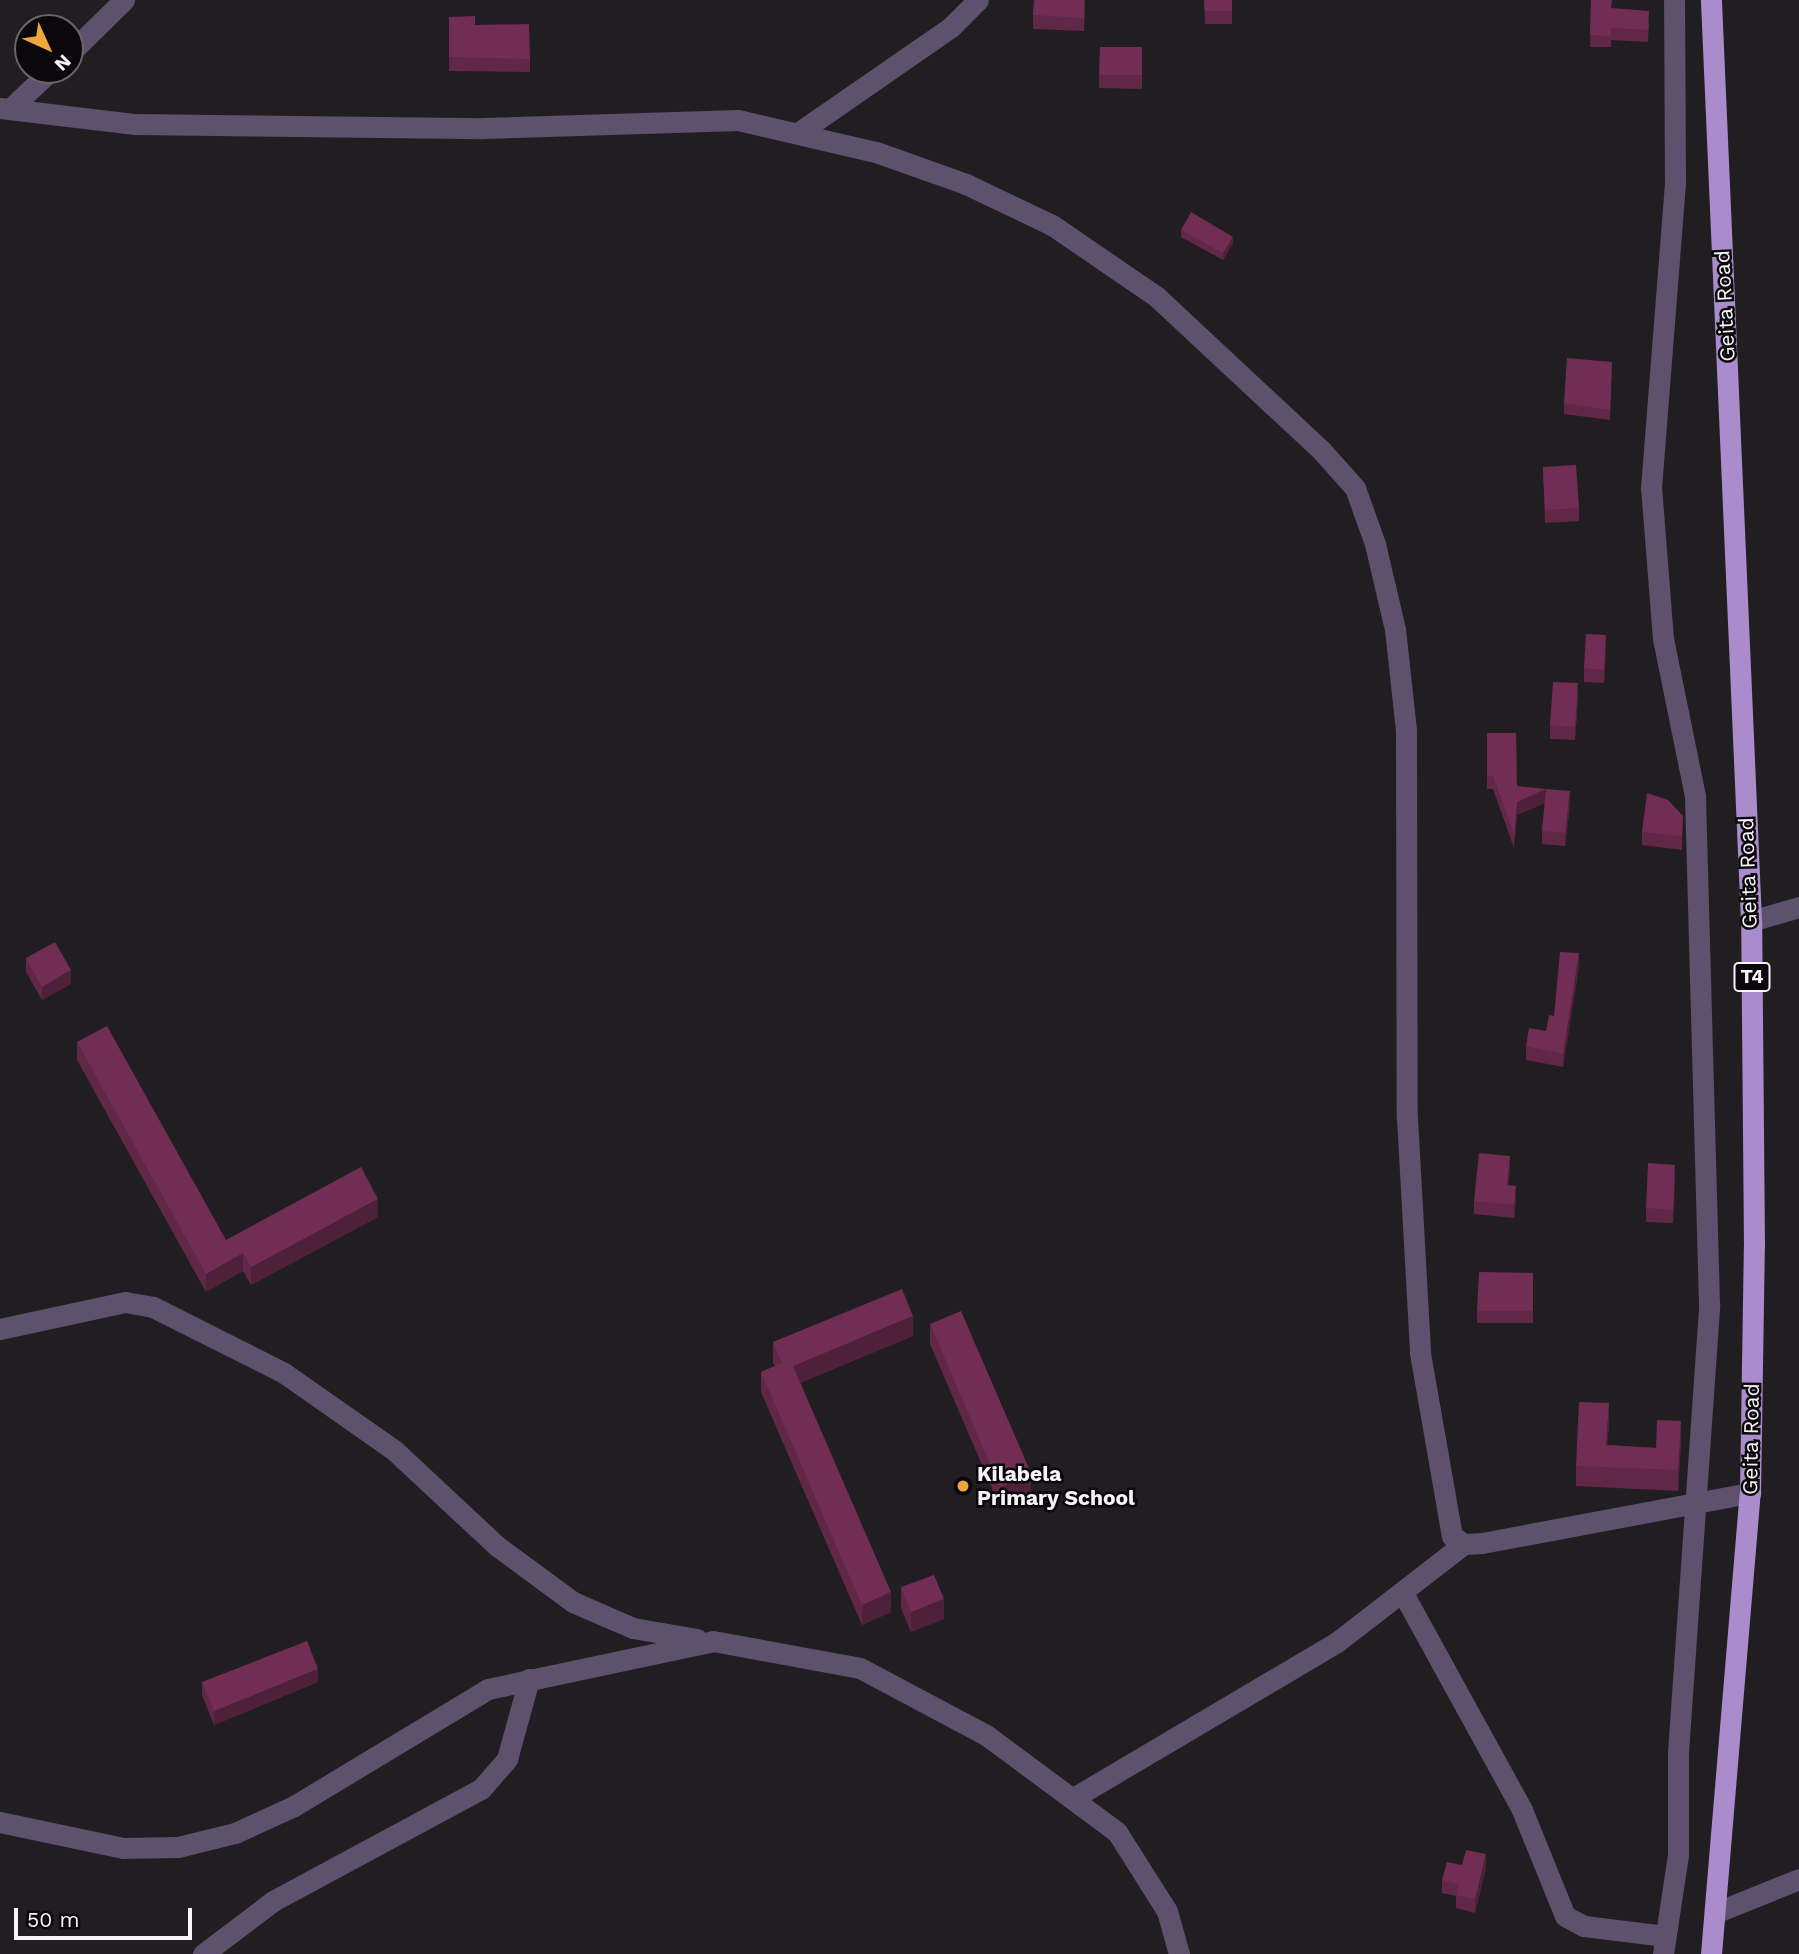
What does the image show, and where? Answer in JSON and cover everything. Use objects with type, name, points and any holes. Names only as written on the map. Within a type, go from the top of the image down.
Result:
[{"type":"highway","name":"Geita Road","points":[[1711,0],[1751,921],[1750,1493],[1717,1912],[1711,1954]]},
{"type":"street","points":[[84,39],[124,0]]},
{"type":"street","points":[[799,134],[951,27],[978,0]]},
{"type":"street","points":[[1404,1595],[1522,1810],[1565,1916],[1584,1926],[1664,1945],[1678,1855],[1686,1622],[1699,1499],[1709,1253],[1700,887],[1695,796],[1662,639],[1651,488],[1675,181],[1674,0]]},
{"type":"street","points":[[6,107],[34,84]]},
{"type":"street","points":[[6,107],[100,123],[484,128],[688,117],[799,134],[876,152],[966,184],[1100,254],[1277,403],[1354,488],[1395,629],[1405,717],[1413,1259],[1445,1518],[1464,1544]]},
{"type":"street","points":[[1751,921],[1799,907]]},
{"type":"street","points":[[0,1329],[125,1302],[153,1307],[284,1373],[394,1450],[497,1546],[573,1602],[633,1628],[860,1668],[986,1735],[1075,1797],[1118,1832],[1167,1911],[1179,1954]]},
{"type":"street","points":[[1075,1797],[1337,1642],[1404,1595],[1464,1544],[1699,1499],[1750,1493]]},
{"type":"street","points":[[0,1822],[122,1848],[178,1847],[235,1833],[293,1806],[488,1689],[713,1641]]},
{"type":"street","points":[[203,1954],[273,1900],[481,1789],[507,1759],[530,1679]]},
{"type":"street","points":[[1717,1912],[1799,1879]]},
{"type":"building","points":[[1034,0],[1084,0],[1084,18],[1033,15]]},
{"type":"building","points":[[1204,0],[1232,0],[1232,11],[1205,11]]},
{"type":"building","points":[[1591,0],[1612,0],[1611,8],[1649,11],[1648,30],[1611,28],[1611,36],[1590,35]]},
{"type":"building","points":[[475,16],[475,25],[529,24],[530,59],[449,57],[449,17]]},
{"type":"building","points":[[1100,47],[1142,47],[1142,75],[1099,75]]},
{"type":"building","points":[[1191,212],[1233,237],[1223,253],[1181,230]]},
{"type":"building","points":[[1567,358],[1612,362],[1610,410],[1564,403]]},
{"type":"building","points":[[1576,465],[1579,508],[1545,510],[1543,467]]},
{"type":"building","points":[[1586,634],[1606,635],[1604,670],[1584,668]]},
{"type":"building","points":[[1553,682],[1578,683],[1575,727],[1550,725]]},
{"type":"building","points":[[1487,733],[1516,733],[1517,786],[1546,789],[1517,802],[1514,835],[1493,776],[1487,776]]},
{"type":"building","points":[[1546,789],[1570,791],[1565,833],[1542,831]]},
{"type":"building","points":[[1647,793],[1668,800],[1683,816],[1682,836],[1642,832]]},
{"type":"building","points":[[55,942],[71,970],[42,987],[26,958]]},
{"type":"building","points":[[1560,952],[1579,953],[1563,1054],[1526,1046],[1529,1028],[1546,1031],[1549,1015],[1554,1016]]},
{"type":"building","points":[[107,1026],[226,1240],[361,1167],[378,1199],[251,1267],[243,1253],[206,1274],[77,1042]]},
{"type":"building","points":[[1479,1153],[1510,1156],[1507,1185],[1516,1186],[1514,1205],[1474,1201]]},
{"type":"building","points":[[1648,1163],[1675,1165],[1673,1210],[1646,1208]]},
{"type":"building","points":[[1479,1272],[1533,1273],[1533,1311],[1477,1311]]},
{"type":"building","points":[[902,1289],[913,1316],[793,1366],[891,1592],[862,1605],[761,1372],[782,1363],[773,1342]]},
{"type":"building","points":[[961,1311],[1031,1473],[1000,1487],[930,1324]]},
{"type":"building","points":[[1579,1402],[1609,1403],[1606,1445],[1656,1448],[1657,1420],[1681,1421],[1678,1470],[1576,1466]]},
{"type":"building","points":[[934,1575],[944,1599],[911,1612],[901,1587]]},
{"type":"building","points":[[307,1641],[318,1669],[214,1711],[202,1682]]},
{"type":"building","points":[[1466,1850],[1486,1854],[1475,1899],[1456,1895],[1459,1884],[1442,1880],[1447,1862],[1462,1865]]},
{"type":"place","name":"Kilabela Primary School","points":[[963,1486]]}]
